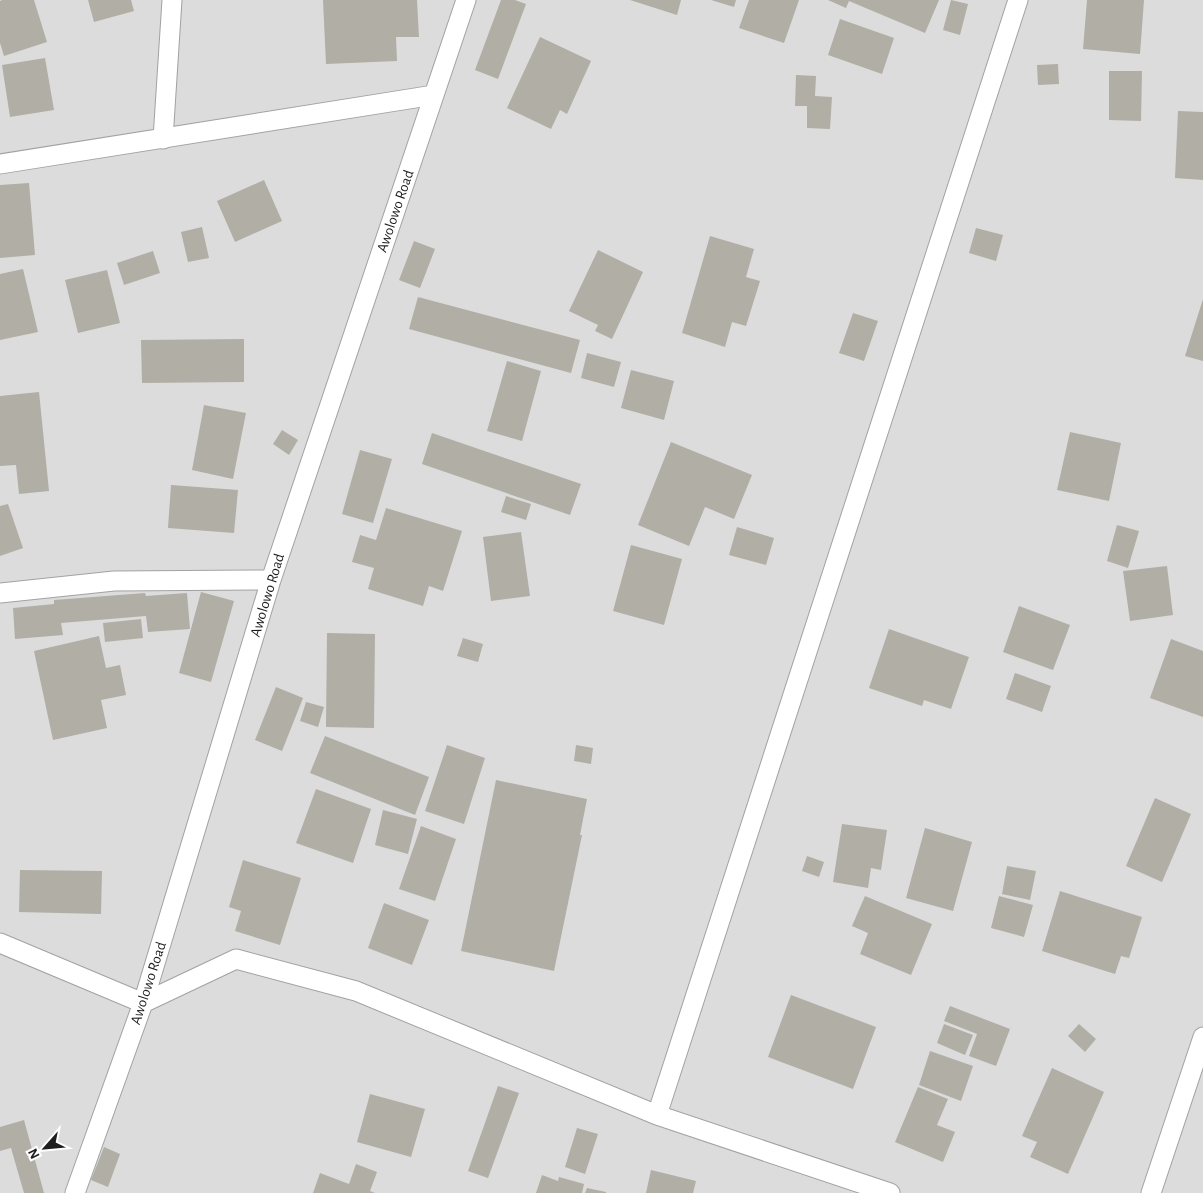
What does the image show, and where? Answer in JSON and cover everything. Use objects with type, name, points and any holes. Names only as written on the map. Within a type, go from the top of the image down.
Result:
[{"type":"street","points":[[163,139],[172,0]]},
{"type":"street","name":"Awolowo Road","points":[[75,1193],[143,1003],[271,580],[466,0]]},
{"type":"street","points":[[657,1115],[1018,0]]},
{"type":"street","points":[[0,164],[434,95]]},
{"type":"street","points":[[0,594],[114,581],[271,580]]},
{"type":"street","points":[[0,944],[143,1003],[236,959],[356,991],[657,1115],[890,1193]]},
{"type":"street","points":[[1151,1193],[1203,1036]]},
{"type":"shaded area","points":[[0,0],[1203,0],[1203,1193],[0,1193]]},
{"type":"building","points":[[34,0],[47,42],[4,56],[0,43],[0,1]]},
{"type":"building","points":[[88,0],[131,0],[134,11],[94,22]]},
{"type":"building","points":[[323,0],[417,0],[419,37],[396,37],[397,61],[326,64]]},
{"type":"building","points":[[501,0],[515,0],[526,4],[498,79],[475,70]]},
{"type":"building","points":[[630,0],[681,0],[677,15]]},
{"type":"building","points":[[711,0],[736,0],[734,7]]},
{"type":"building","points":[[749,0],[799,0],[784,43],[739,28]]},
{"type":"building","points":[[828,0],[939,0],[925,33],[849,1],[846,8]]},
{"type":"building","points":[[951,0],[968,4],[960,35],[943,30]]},
{"type":"building","points":[[1087,0],[1144,0],[1140,54],[1083,49]]},
{"type":"building","points":[[840,19],[894,38],[882,74],[828,55]]},
{"type":"building","points":[[540,37],[591,61],[567,114],[560,110],[551,129],[507,108]]},
{"type":"building","points":[[45,58],[54,110],[10,117],[2,65]]},
{"type":"building","points":[[1058,64],[1059,84],[1038,85],[1037,65]]},
{"type":"building","points":[[1109,71],[1142,71],[1141,121],[1109,120]]},
{"type":"building","points":[[796,75],[816,76],[815,96],[832,97],[830,129],[807,128],[807,106],[795,106]]},
{"type":"building","points":[[1178,111],[1203,112],[1203,180],[1175,178]]},
{"type":"building","points":[[264,180],[282,221],[235,242],[217,201]]},
{"type":"building","points":[[29,183],[35,255],[0,258],[0,185]]},
{"type":"building","points":[[202,227],[209,258],[188,262],[181,232]]},
{"type":"building","points":[[976,228],[1003,235],[996,261],[969,253]]},
{"type":"building","points":[[710,236],[754,249],[746,277],[760,281],[746,326],[732,322],[725,347],[682,333]]},
{"type":"building","points":[[414,241],[435,249],[420,288],[399,280]]},
{"type":"building","points":[[598,250],[643,272],[612,339],[595,331],[598,325],[569,311]]},
{"type":"building","points":[[153,251],[160,273],[124,285],[117,263]]},
{"type":"building","points":[[23,269],[38,332],[0,340],[0,274]]},
{"type":"building","points":[[107,270],[120,323],[78,333],[65,280]]},
{"type":"building","points":[[418,297],[580,340],[571,373],[409,329]]},
{"type":"building","points":[[1203,299],[1203,361],[1185,356]]},
{"type":"building","points":[[853,313],[878,321],[864,361],[839,353]]},
{"type":"building","points":[[244,339],[244,382],[142,383],[141,340]]},
{"type":"building","points":[[587,353],[621,362],[614,387],[581,378]]},
{"type":"building","points":[[507,361],[541,371],[522,441],[487,431]]},
{"type":"building","points":[[631,370],[674,381],[664,420],[621,408]]},
{"type":"building","points":[[39,392],[49,491],[19,494],[16,465],[0,466],[0,396]]},
{"type":"building","points":[[204,405],[246,413],[233,479],[192,470]]},
{"type":"building","points":[[282,430],[298,440],[289,455],[273,444]]},
{"type":"building","points":[[1070,432],[1121,443],[1109,501],[1057,490]]},
{"type":"building","points":[[432,433],[581,484],[570,515],[422,464]]},
{"type":"building","points":[[671,442],[752,475],[734,519],[705,507],[689,546],[638,525]]},
{"type":"building","points":[[360,450],[392,459],[373,523],[342,514]]},
{"type":"building","points":[[171,485],[238,490],[234,533],[168,528]]},
{"type":"building","points":[[506,496],[531,504],[526,520],[501,512]]},
{"type":"building","points":[[8,504],[23,548],[0,556],[0,506]]},
{"type":"building","points":[[386,508],[462,531],[443,591],[429,586],[423,606],[368,589],[374,568],[352,562],[360,535],[376,540]]},
{"type":"building","points":[[1117,525],[1139,531],[1128,568],[1107,561]]},
{"type":"building","points":[[737,527],[774,538],[766,565],[729,555]]},
{"type":"building","points":[[521,532],[530,596],[491,601],[483,537]]},
{"type":"building","points":[[631,545],[682,559],[664,625],[613,611]]},
{"type":"building","points":[[1167,566],[1173,615],[1130,621],[1123,571]]},
{"type":"building","points":[[201,592],[234,601],[211,682],[179,673]]},
{"type":"building","points":[[145,593],[146,596],[187,593],[190,629],[148,632],[146,616],[61,623],[63,635],[15,639],[13,608],[54,604],[54,600]]},
{"type":"building","points":[[1019,606],[1070,625],[1053,670],[1003,652]]},
{"type":"building","points":[[141,619],[143,638],[105,642],[103,623]]},
{"type":"building","points":[[889,629],[969,657],[951,709],[924,700],[922,706],[869,688]]},
{"type":"building","points":[[327,633],[375,634],[374,728],[326,727]]},
{"type":"building","points":[[99,636],[106,668],[120,665],[126,695],[101,700],[107,728],[53,740],[34,651]]},
{"type":"building","points":[[463,638],[483,644],[478,662],[457,656]]},
{"type":"building","points":[[1171,639],[1203,651],[1203,717],[1150,698]]},
{"type":"building","points":[[1015,673],[1051,686],[1042,712],[1006,699]]},
{"type":"building","points":[[276,687],[303,698],[282,751],[255,740]]},
{"type":"building","points":[[306,702],[324,707],[318,727],[300,721]]},
{"type":"building","points":[[325,736],[429,777],[415,815],[310,773]]},
{"type":"building","points":[[447,745],[485,758],[464,824],[425,811]]},
{"type":"building","points":[[576,745],[593,748],[591,764],[574,761]]},
{"type":"building","points":[[496,780],[587,799],[580,835],[582,835],[554,971],[461,951]]},
{"type":"building","points":[[316,789],[371,809],[353,863],[296,843]]},
{"type":"building","points":[[1155,798],[1191,814],[1162,882],[1126,866]]},
{"type":"building","points":[[383,810],[417,819],[408,854],[375,845]]},
{"type":"building","points":[[842,824],[887,830],[881,870],[871,868],[868,888],[833,882]]},
{"type":"building","points":[[421,826],[456,839],[435,901],[399,889]]},
{"type":"building","points":[[925,828],[972,842],[953,911],[906,898]]},
{"type":"building","points":[[807,856],[824,862],[819,877],[802,871]]},
{"type":"building","points":[[243,860],[301,878],[280,945],[235,931],[241,911],[229,907]]},
{"type":"building","points":[[1007,866],[1036,871],[1030,900],[1002,894]]},
{"type":"building","points":[[20,870],[102,871],[101,914],[19,912]]},
{"type":"building","points":[[1060,891],[1142,917],[1129,958],[1121,956],[1115,974],[1042,951]]},
{"type":"building","points":[[865,896],[932,924],[911,975],[860,954],[868,933],[852,926]]},
{"type":"building","points":[[999,896],[1033,905],[1024,937],[991,928]]},
{"type":"building","points":[[384,903],[429,920],[412,965],[368,948]]},
{"type":"building","points":[[791,995],[876,1027],[853,1089],[768,1057]]},
{"type":"building","points":[[950,1006],[1010,1029],[996,1066],[969,1056],[977,1034],[944,1021]]},
{"type":"building","points":[[944,1024],[973,1035],[965,1055],[937,1043]]},
{"type":"building","points":[[1079,1024],[1096,1039],[1085,1052],[1068,1036]]},
{"type":"building","points":[[930,1051],[973,1066],[961,1101],[919,1085]]},
{"type":"building","points":[[1052,1068],[1104,1092],[1068,1174],[1030,1157],[1037,1142],[1022,1136]]},
{"type":"building","points":[[498,1086],[519,1093],[488,1178],[468,1171]]},
{"type":"building","points":[[918,1087],[948,1099],[937,1125],[955,1132],[943,1162],[895,1142]]},
{"type":"building","points":[[370,1094],[425,1109],[411,1157],[357,1142]]},
{"type":"building","points":[[24,1120],[44,1193],[24,1193],[11,1148],[0,1151],[0,1127]]},
{"type":"building","points":[[577,1128],[598,1134],[585,1174],[565,1167]]},
{"type":"building","points":[[104,1147],[120,1154],[108,1187],[91,1180]]},
{"type":"building","points":[[356,1164],[377,1172],[370,1191],[375,1193],[313,1193],[320,1173],[349,1184]]},
{"type":"building","points":[[651,1170],[696,1181],[693,1193],[646,1193]]},
{"type":"building","points":[[542,1175],[558,1181],[559,1177],[584,1184],[582,1193],[536,1193]]},
{"type":"building","points":[[587,1188],[606,1192],[606,1193],[585,1193]]}]
